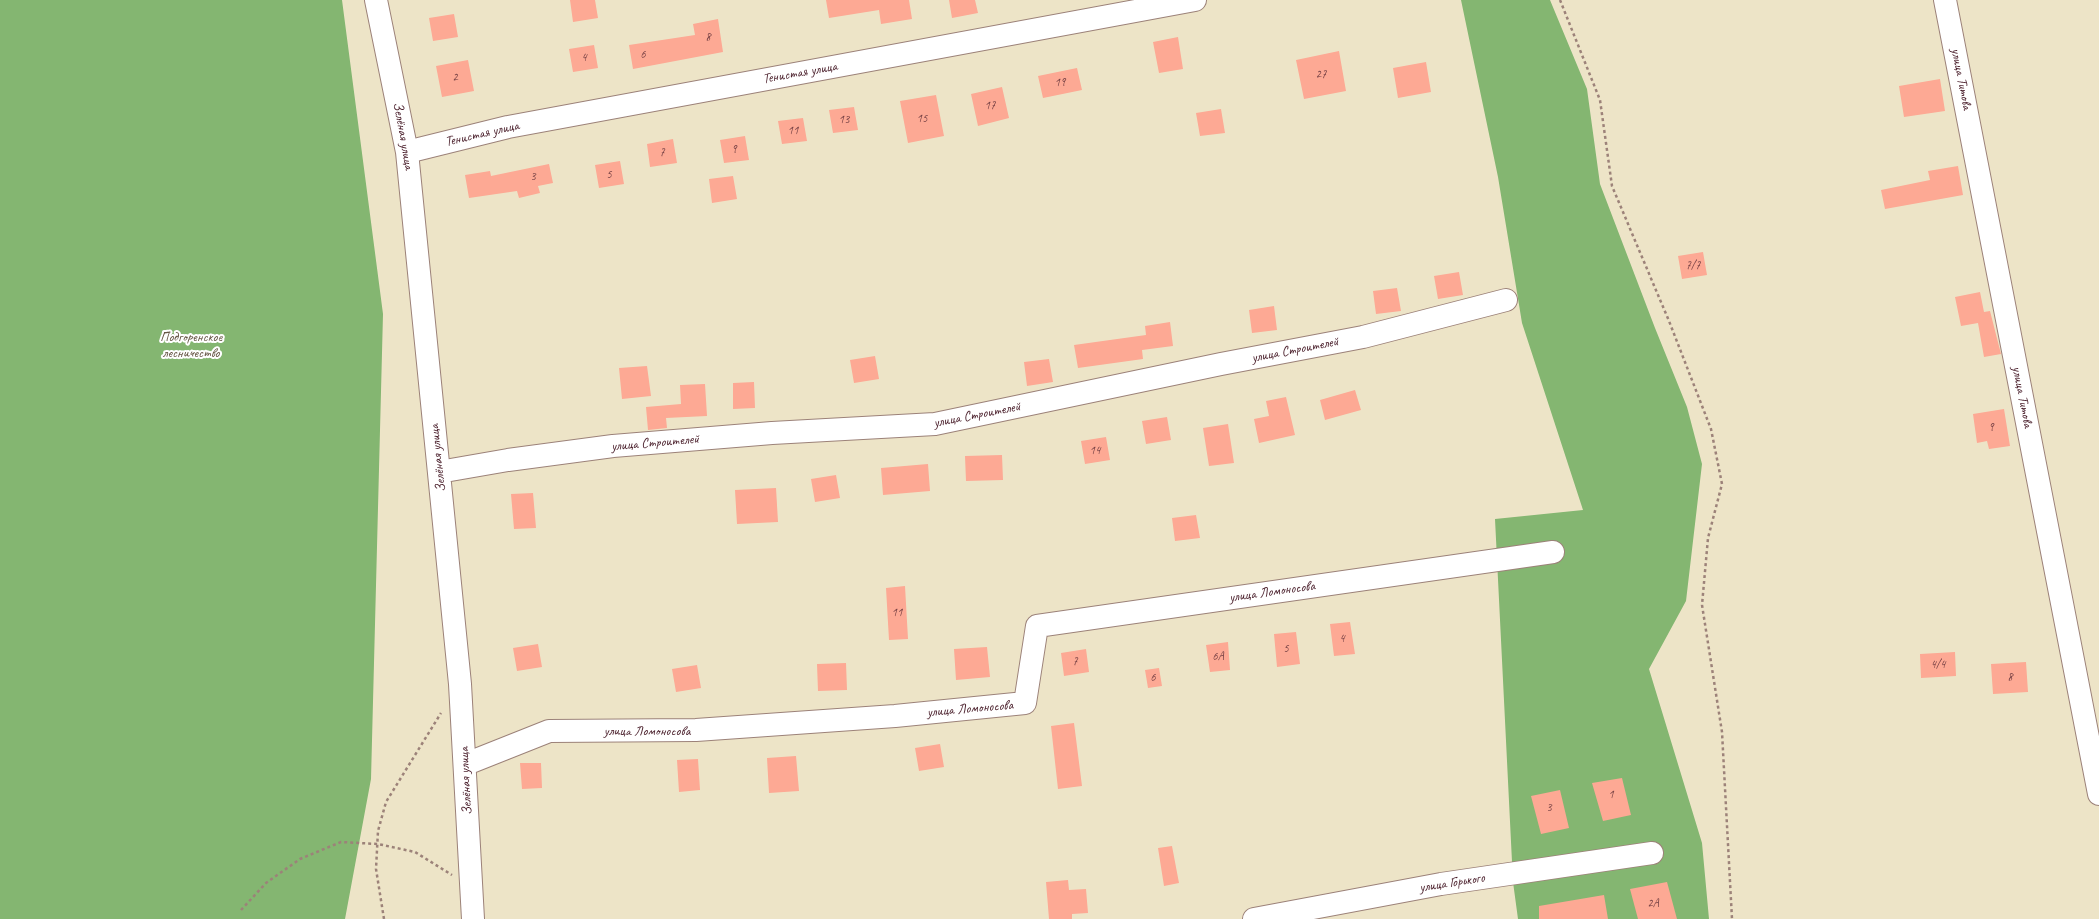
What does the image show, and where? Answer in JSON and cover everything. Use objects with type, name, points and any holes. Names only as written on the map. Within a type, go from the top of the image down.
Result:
[{"type":"street","name":"Зелёная улица","points":[[376,0],[407,152],[440,472],[466,764],[473,919]]},
{"type":"street","name":"Тенистая улица","points":[[407,152],[508,127],[1195,0]]},
{"type":"street","name":"улица Титова","points":[[1945,0],[2099,794]]},
{"type":"street","name":"улица Строителей","points":[[440,472],[508,460],[613,446],[935,424],[1221,364],[1363,337],[1506,300]]},
{"type":"street","name":"улица Ломоносова","points":[[466,764],[549,731],[696,730],[895,716],[1025,703],[1037,626],[1553,552]]},
{"type":"street","name":"улица Горького","points":[[1254,919],[1441,884],[1652,853]]},
{"type":"path","points":[[1560,0],[1600,100],[1612,186],[1670,321],[1711,428],[1722,484],[1708,538],[1702,605],[1722,732],[1732,919]]},
{"type":"path","points":[[384,919],[376,869],[378,831],[386,802],[443,710]]},
{"type":"path","points":[[241,910],[266,884],[300,859],[341,842],[378,844],[416,852],[472,887]]},
{"type":"green space","name":"Подгоренское лесничество","points":[[0,0],[342,0],[383,314],[371,779],[345,919],[0,919]]},
{"type":"green space","points":[[1461,0],[1550,0],[1587,89],[1600,184],[1687,407],[1702,464],[1686,601],[1649,669],[1702,843],[1709,919],[1518,919],[1513,882],[1495,519],[1583,510],[1522,323],[1498,177]]},
{"type":"building","points":[[570,0],[595,0],[598,18],[573,22]]},
{"type":"building","points":[[826,0],[909,0],[912,19],[881,24],[879,10],[829,18]]},
{"type":"building","points":[[949,0],[975,0],[978,13],[952,18]]},
{"type":"building","points":[[454,14],[458,37],[433,41],[429,18]]},
{"type":"building","points":[[718,19],[723,52],[633,69],[629,45],[695,35],[693,24]]},
{"type":"building","points":[[1178,37],[1183,69],[1159,73],[1153,42]]},
{"type":"building","points":[[594,45],[598,68],[573,72],[569,49]]},
{"type":"building","points":[[1339,51],[1346,91],[1304,99],[1296,60]]},
{"type":"building","points":[[468,60],[474,91],[442,97],[436,66]]},
{"type":"building","points":[[1426,62],[1431,92],[1398,98],[1393,68]]},
{"type":"building","points":[[1077,68],[1082,90],[1043,98],[1038,76]]},
{"type":"building","points":[[1940,79],[1945,111],[1904,117],[1899,86]]},
{"type":"building","points":[[1002,87],[1009,118],[978,126],[971,94]]},
{"type":"building","points":[[936,95],[944,136],[908,143],[900,101]]},
{"type":"building","points":[[854,107],[858,130],[833,133],[829,110]]},
{"type":"building","points":[[1221,109],[1225,133],[1200,136],[1196,113]]},
{"type":"building","points":[[803,118],[807,141],[782,144],[778,121]]},
{"type":"building","points":[[745,136],[749,160],[724,163],[720,140]]},
{"type":"building","points":[[673,139],[677,163],[650,167],[647,144]]},
{"type":"building","points":[[620,161],[624,184],[599,188],[595,165]]},
{"type":"building","points":[[549,164],[553,183],[538,186],[540,193],[519,198],[517,191],[469,198],[465,175],[490,171],[491,176]]},
{"type":"building","points":[[1958,166],[1963,195],[1885,209],[1881,190],[1930,180],[1928,171]]},
{"type":"building","points":[[733,176],[737,199],[712,203],[709,179]]},
{"type":"building","points":[[1703,252],[1707,275],[1682,279],[1678,256]]},
{"type":"building","points":[[1459,272],[1463,295],[1438,299],[1434,276]]},
{"type":"building","points":[[1397,288],[1401,311],[1376,314],[1373,291]]},
{"type":"building","points":[[1980,292],[1984,312],[1990,311],[2001,354],[1984,357],[1978,323],[1961,326],[1955,297]]},
{"type":"building","points":[[1274,306],[1277,330],[1252,333],[1249,310]]},
{"type":"building","points":[[1170,322],[1173,346],[1142,350],[1143,359],[1078,368],[1074,345],[1146,335],[1145,326]]},
{"type":"building","points":[[875,356],[879,379],[854,383],[850,360]]},
{"type":"building","points":[[1049,359],[1053,382],[1027,386],[1024,362]]},
{"type":"building","points":[[647,366],[651,396],[622,399],[619,368]]},
{"type":"building","points":[[754,382],[755,408],[733,409],[733,383]]},
{"type":"building","points":[[705,384],[707,416],[666,418],[667,428],[648,430],[646,407],[681,404],[680,385]]},
{"type":"building","points":[[1355,390],[1361,410],[1325,420],[1320,400]]},
{"type":"building","points":[[1286,397],[1295,435],[1259,443],[1254,419],[1269,416],[1266,401]]},
{"type":"building","points":[[2004,409],[2010,446],[1989,449],[1987,441],[1977,443],[1973,414]]},
{"type":"building","points":[[1167,417],[1171,440],[1146,444],[1142,421]]},
{"type":"building","points":[[1228,424],[1234,463],[1209,466],[1203,428]]},
{"type":"building","points":[[1106,437],[1110,460],[1085,464],[1081,441]]},
{"type":"building","points":[[1002,455],[1003,480],[966,481],[965,456]]},
{"type":"building","points":[[928,464],[930,491],[883,495],[881,468]]},
{"type":"building","points":[[836,475],[840,498],[815,502],[811,479]]},
{"type":"building","points":[[776,488],[778,522],[737,524],[735,490]]},
{"type":"building","points":[[533,493],[536,528],[514,529],[511,494]]},
{"type":"building","points":[[1196,515],[1200,538],[1175,541],[1172,518]]},
{"type":"building","points":[[905,586],[908,639],[889,640],[886,588]]},
{"type":"building","points":[[1350,622],[1355,654],[1334,656],[1330,624]]},
{"type":"building","points":[[1296,632],[1300,664],[1277,667],[1274,634]]},
{"type":"building","points":[[1228,642],[1230,670],[1210,672],[1206,645]]},
{"type":"building","points":[[538,644],[542,667],[517,671],[513,648]]},
{"type":"building","points":[[987,647],[990,677],[956,680],[954,649]]},
{"type":"building","points":[[1086,649],[1089,672],[1064,676],[1061,653]]},
{"type":"building","points":[[1955,652],[1956,676],[1921,678],[1920,654]]},
{"type":"building","points":[[2026,662],[2028,692],[1993,694],[1991,664]]},
{"type":"building","points":[[846,663],[847,690],[818,691],[817,664]]},
{"type":"building","points":[[697,665],[701,688],[676,692],[672,669]]},
{"type":"building","points":[[1159,668],[1162,686],[1148,688],[1145,670]]},
{"type":"building","points":[[1074,723],[1082,786],[1058,789],[1051,726]]},
{"type":"building","points":[[940,744],[944,767],[919,771],[915,748]]},
{"type":"building","points":[[796,756],[799,791],[769,793],[767,758]]},
{"type":"building","points":[[698,759],[700,790],[679,792],[677,760]]},
{"type":"building","points":[[520,763],[541,763],[542,788],[522,789]]},
{"type":"building","points":[[1622,778],[1631,815],[1603,821],[1592,783]]},
{"type":"building","points":[[1560,790],[1569,828],[1541,834],[1531,796]]},
{"type":"building","points":[[1172,846],[1179,883],[1164,886],[1158,848]]},
{"type":"building","points":[[1068,880],[1069,890],[1086,889],[1088,913],[1072,914],[1072,919],[1049,919],[1046,882]]},
{"type":"building","points":[[1667,882],[1677,919],[1638,919],[1630,889]]},
{"type":"building","points":[[1604,895],[1608,919],[1539,919],[1539,906]]}]
